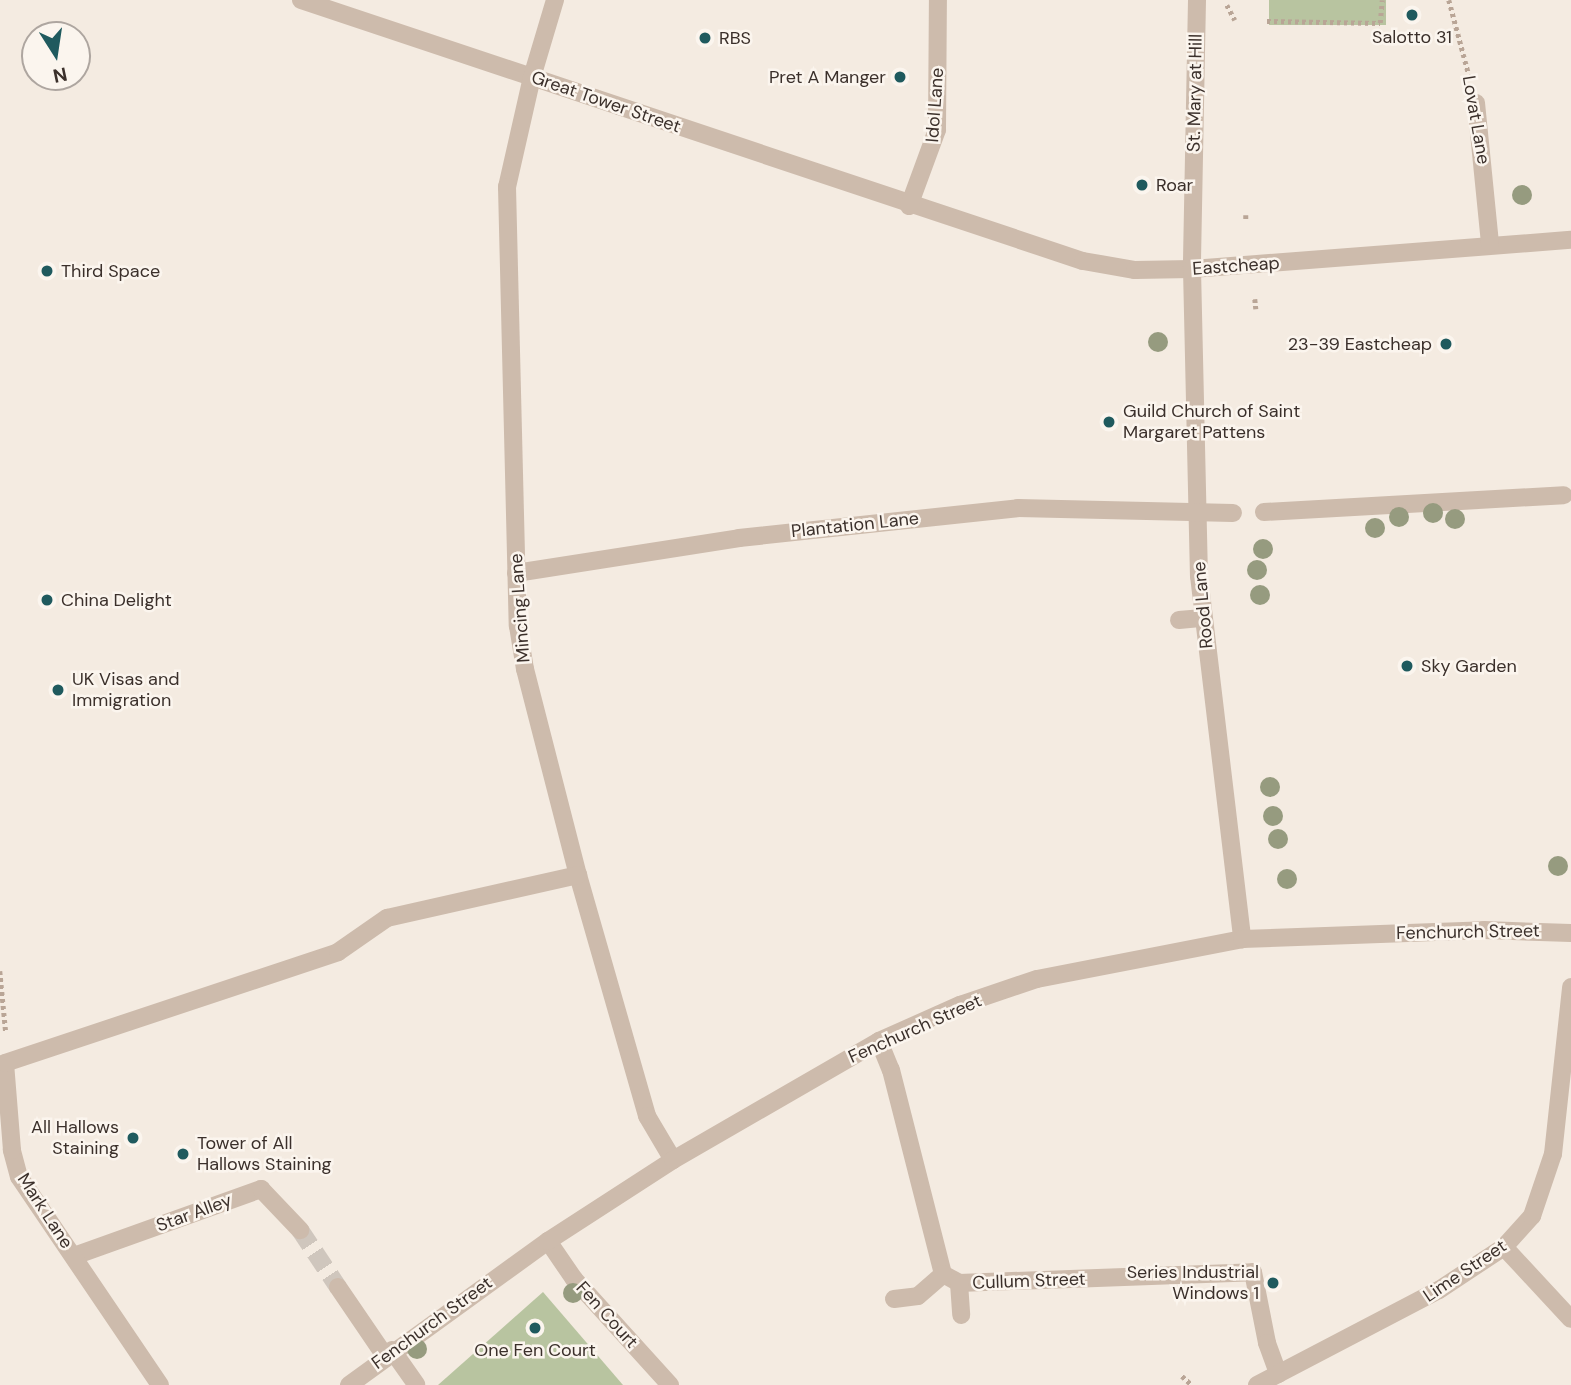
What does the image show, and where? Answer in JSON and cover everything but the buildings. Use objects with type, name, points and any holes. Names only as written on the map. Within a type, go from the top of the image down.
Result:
[{"type":"street","name":"Great Tower Street","points":[[301,0],[909,206]]},
{"type":"street","name":"Mincing Lane","points":[[555,0],[532,77],[508,187],[516,573],[525,668],[578,875],[647,1116],[673,1160]]},
{"type":"street","name":"Idol Lane","points":[[909,206],[937,130],[938,0]]},
{"type":"street","name":"St. Mary at Hill","points":[[1192,269],[1197,0]]},
{"type":"street","name":"Lovat Lane","points":[[1476,103],[1490,243]]},
{"type":"street","name":"Eastcheap","points":[[909,206],[1083,261],[1135,270],[1192,269],[1490,243],[1571,240]]},
{"type":"street","name":"Rood Lane","points":[[1192,269],[1197,511],[1203,618],[1242,939]]},
{"type":"street","points":[[1264,512],[1564,495]]},
{"type":"street","name":"Plantation Lane","points":[[516,573],[739,538],[1018,508],[1233,513]]},
{"type":"street","points":[[1179,620],[1203,618]]},
{"type":"street","points":[[5,1063],[338,952],[387,918],[578,875]]},
{"type":"street","name":"Fenchurch Street","points":[[349,1385],[388,1353],[548,1241],[673,1160],[879,1041],[960,1005],[1037,979],[1242,939],[1484,930],[1571,933]]},
{"type":"street","name":"Lime Street","points":[[1257,1385],[1374,1327],[1504,1247],[1532,1216],[1550,1171],[1566,1097],[1571,987]]},
{"type":"street","points":[[879,1041],[891,1070],[943,1274],[918,1296],[894,1299]]},
{"type":"street","name":"Mark Lane","points":[[5,1063],[6,1151],[19,1177],[160,1385]]},
{"type":"street","name":"Star Alley","points":[[74,1256],[261,1189],[300,1230]]},
{"type":"street","name":"Fen Court","points":[[548,1241],[574,1279],[670,1385]]},
{"type":"street","points":[[1504,1247],[1571,1319]]},
{"type":"street","name":"Cullum Street","points":[[943,1274],[960,1283],[1253,1272],[1267,1343],[1278,1374]]},
{"type":"street","points":[[960,1283],[961,1315]]},
{"type":"street","points":[[338,1287],[388,1353],[416,1384]]},
{"type":"path","points":[[1267,21],[1380,23],[1382,0]]},
{"type":"path","name":"Lovat Lane","points":[[1449,0],[1476,103]]},
{"type":"path","points":[[1255,299],[1256,309]]},
{"type":"path","points":[[0,971],[5,1063]]},
{"type":"path","points":[[1182,1376],[1192,1385]]},
{"type":"green space","points":[[1269,0],[1386,0],[1386,25],[1269,25]]},
{"type":"green space","name":"One Fen Court","points":[[543,1292],[623,1385],[438,1385]]},
{"type":"tunnel","points":[[300,1230],[338,1287]]},
{"type":"place","name":"Salotto 31","points":[[1412,15]]},
{"type":"place","name":"RBS","points":[[705,38]]},
{"type":"place","name":"Pret A Manger","points":[[900,77]]},
{"type":"place","name":"Roar","points":[[1142,185]]},
{"type":"place","name":"Third Space","points":[[47,271]]},
{"type":"place","name":"23-39 Eastcheap","points":[[1446,344]]},
{"type":"place","name":"Guild Church of Saint Margaret Pattens","points":[[1109,422]]},
{"type":"place","name":"China Delight","points":[[47,600]]},
{"type":"place","name":"Sky Garden","points":[[1407,666]]},
{"type":"place","name":"UK Visas and Immigration","points":[[58,690]]},
{"type":"place","name":"All Hallows Staining","points":[[133,1138]]},
{"type":"place","name":"Tower of All Hallows Staining","points":[[183,1154]]},
{"type":"place","name":"Series Industrial Windows 1","points":[[1273,1283]]},
{"type":"place","name":"One Fen Court","points":[[535,1328]]}]
